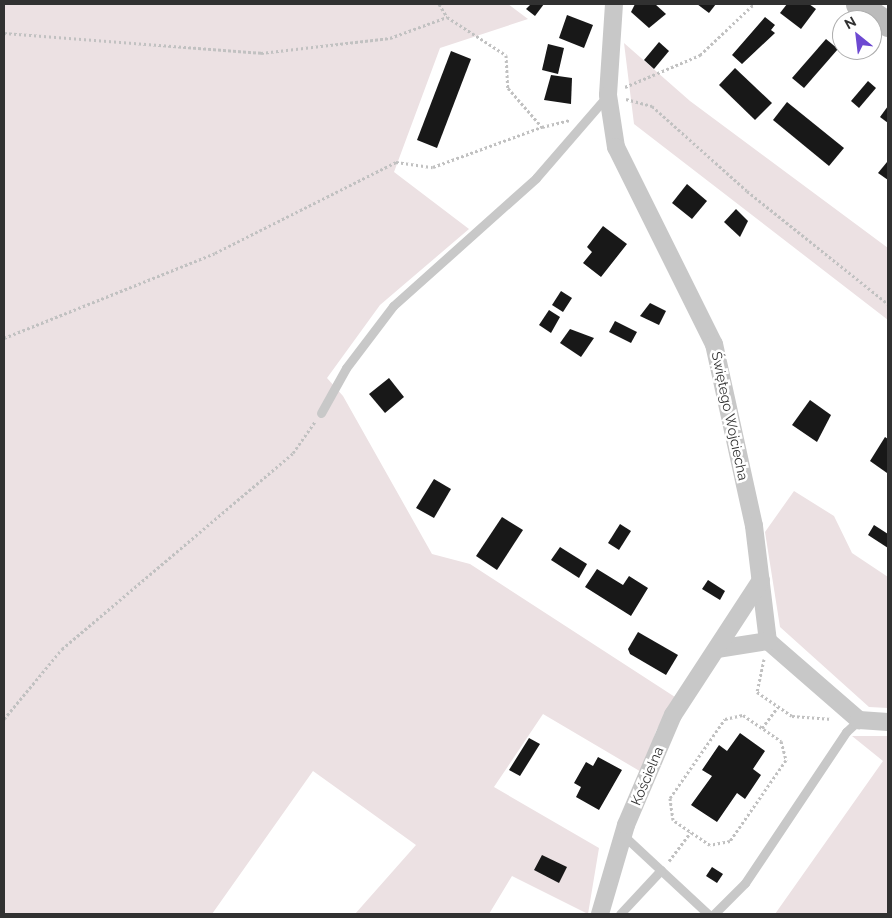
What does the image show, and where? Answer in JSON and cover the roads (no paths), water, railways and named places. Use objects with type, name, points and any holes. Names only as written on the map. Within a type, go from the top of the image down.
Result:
[{"type":"main road","points":[[858,4],[888,24]]},
{"type":"street","name":"Świętego Wojciecha","points":[[614,4],[608,94],[616,147],[714,344],[732,412],[761,580],[768,641]]},
{"type":"street","name":"Kościelna","points":[[600,914],[623,835],[673,715],[761,580]]},
{"type":"street","points":[[716,649],[768,641],[859,720],[888,722]]},
{"type":"lane","points":[[322,412],[346,368],[393,306],[529,184],[608,94]]},
{"type":"lane","points":[[714,914],[745,883],[846,732],[859,720]]},
{"type":"lane","points":[[623,835],[708,914]]},
{"type":"lane","points":[[620,914],[661,870]]}]
